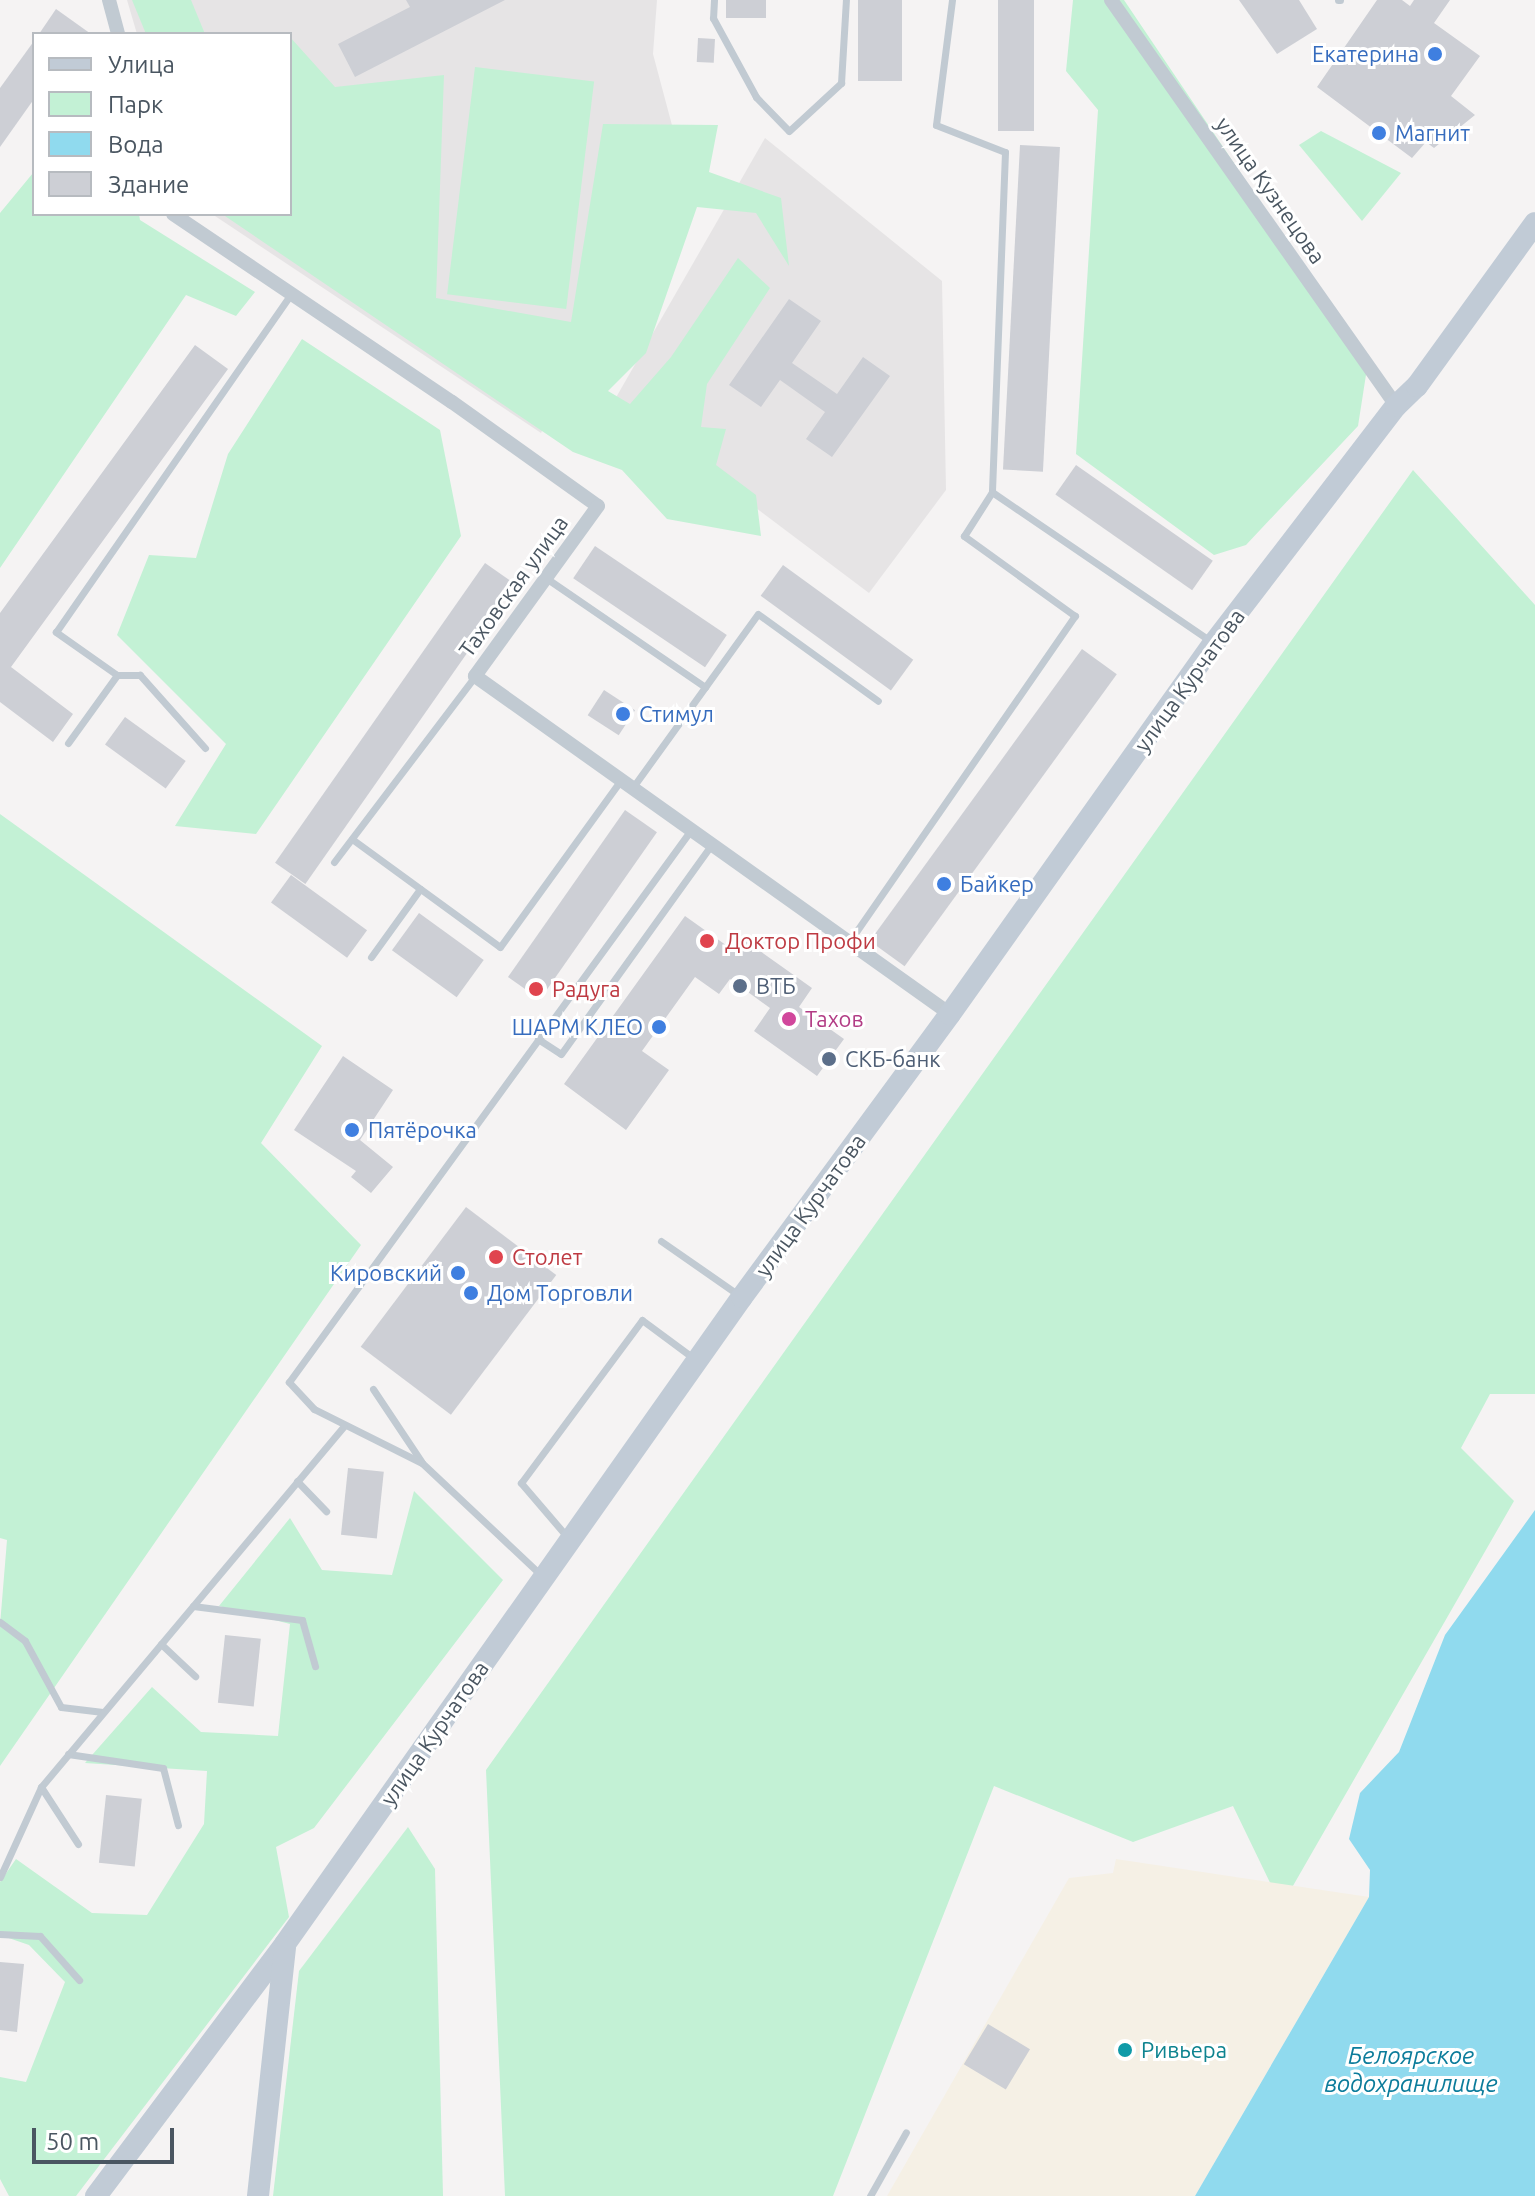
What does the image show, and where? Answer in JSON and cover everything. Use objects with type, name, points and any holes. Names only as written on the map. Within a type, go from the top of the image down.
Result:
[{"type":"main road","name":"улица Курчатова","points":[[96,2196],[285,1944],[742,1297],[950,1014],[1214,643],[1396,406],[1417,386],[1535,223]]},
{"type":"main road","points":[[258,2196],[285,1944]]},
{"type":"street","points":[[109,0],[117,32]]},
{"type":"street","name":"улица Кузнецова","points":[[1111,0],[1396,406]]},
{"type":"street","name":"Таховская улица","points":[[176,216],[598,506],[475,676],[950,1014]]},
{"type":"lane","points":[[714,0],[713,18],[756,97],[789,131],[841,83],[846,0]]},
{"type":"lane","points":[[849,942],[1075,616],[964,536],[992,492],[1005,152],[936,125],[952,0]]},
{"type":"lane","points":[[205,748],[140,675],[117,675],[56,632],[291,294]]},
{"type":"lane","points":[[992,492],[1214,643]]},
{"type":"lane","points":[[546,578],[705,687]]},
{"type":"lane","points":[[352,839],[500,947],[705,687],[758,614],[878,701]]},
{"type":"lane","points":[[68,743],[117,675]]},
{"type":"lane","points":[[334,862],[475,676]]},
{"type":"lane","points":[[422,1463],[314,1409],[289,1382],[691,830]]},
{"type":"lane","points":[[538,1039],[561,1054],[712,844]]},
{"type":"lane","points":[[371,957],[420,889]]},
{"type":"lane","points":[[661,1241],[742,1297]]},
{"type":"lane","points":[[570,1541],[521,1483],[642,1320],[698,1361]]},
{"type":"lane","points":[[373,1389],[422,1463],[544,1578]]},
{"type":"lane","points":[[0,1877],[41,1787],[344,1426]]},
{"type":"lane","points":[[297,1481],[326,1511]]},
{"type":"lane","points":[[193,1606],[302,1620],[315,1666]]},
{"type":"lane","points":[[0,1622],[25,1641],[61,1707],[103,1712]]},
{"type":"lane","points":[[161,1644],[195,1676]]},
{"type":"lane","points":[[68,1754],[163,1768],[178,1825]]},
{"type":"lane","points":[[41,1787],[78,1844]]},
{"type":"lane","points":[[0,1934],[40,1936],[79,1980]]},
{"type":"lane","points":[[870,2196],[906,2132]]},
{"type":"shaded area","points":[[127,0],[657,0],[653,54],[677,144],[541,433],[215,216],[292,216],[292,32],[136,32]]},
{"type":"shaded area","points":[[765,138],[942,281],[946,490],[869,593],[614,401]]},
{"type":"green space","points":[[132,0],[191,0],[204,32],[145,32]]},
{"type":"green space","points":[[1073,0],[1124,0],[1368,362],[1358,426],[1246,545],[1214,555],[1076,454],[1098,110],[1066,71]]},
{"type":"green space","points":[[292,39],[335,87],[444,75],[436,298],[571,322],[603,124],[718,125],[709,172],[781,198],[789,266],[756,213],[697,207],[646,353],[608,391],[630,404],[671,357],[738,258],[770,288],[707,384],[701,427],[726,429],[716,465],[756,495],[761,536],[667,519],[622,470],[573,452],[225,216],[292,216]]},
{"type":"green space","points":[[475,67],[594,82],[566,309],[447,294]]},
{"type":"green space","points":[[1321,131],[1401,173],[1362,221],[1299,145]]},
{"type":"green space","points":[[32,174],[32,216],[139,216],[140,220],[255,292],[236,316],[186,295],[0,568],[0,213]]},
{"type":"green space","points":[[302,339],[440,430],[461,536],[256,834],[175,826],[226,744],[117,635],[149,555],[196,558],[228,454]]},
{"type":"green space","points":[[1413,470],[1535,605],[1535,1394],[1490,1394],[1461,1448],[1514,1501],[1286,1898],[1275,1893],[1233,1806],[1133,1842],[994,1786],[833,2196],[505,2196],[486,1770]]},
{"type":"green space","points":[[0,814],[322,1046],[261,1143],[361,1245],[0,1766],[0,1625],[7,1540],[0,1538]]},
{"type":"green space","points":[[414,1491],[503,1580],[314,1828],[276,1847],[289,1917],[76,2196],[9,2196],[0,2179],[0,2077],[26,2082],[65,1982],[29,1945],[0,1935],[0,1882],[16,1859],[92,1913],[147,1915],[204,1824],[207,1771],[85,1763],[152,1687],[201,1732],[278,1736],[290,1624],[219,1606],[290,1518],[322,1570],[392,1575]]},
{"type":"green space","points":[[408,1827],[435,1869],[443,2196],[273,2196],[299,1971]]},
{"type":"sand","name":"Ривьера","points":[[1116,1859],[1369,1897],[1195,2196],[887,2196],[1069,1878],[1113,1873]]},
{"type":"water","name":"Белоярское водохранилище","points":[[1535,1510],[1535,2196],[1195,2196],[1369,1897],[1370,1870],[1349,1839],[1360,1793],[1399,1752],[1445,1635]]},
{"type":"building","points":[[406,0],[505,0],[355,77],[338,44],[410,7]]},
{"type":"building","points":[[726,0],[766,0],[766,18],[726,18]]},
{"type":"building","points":[[858,0],[902,0],[902,81],[858,81]]},
{"type":"building","points":[[998,0],[1034,0],[1034,131],[998,131]]},
{"type":"building","points":[[1239,0],[1299,0],[1317,29],[1277,54]]},
{"type":"building","points":[[1377,0],[1402,0],[1410,6],[1414,0],[1450,0],[1434,23],[1480,56],[1451,96],[1475,115],[1434,148],[1426,142],[1412,158],[1317,87]]},
{"type":"building","points":[[56,9],[88,32],[40,32]]},
{"type":"building","points":[[698,38],[715,39],[714,63],[697,62]]},
{"type":"building","points":[[32,44],[32,102],[0,147],[0,88]]},
{"type":"building","points":[[1020,145],[1060,147],[1043,472],[1003,470]]},
{"type":"building","points":[[789,299],[821,321],[792,363],[837,394],[863,357],[890,376],[832,457],[806,439],[825,412],[780,380],[761,407],[729,385]]},
{"type":"building","points":[[195,345],[228,369],[11,667],[73,714],[53,742],[0,702],[0,613]]},
{"type":"building","points":[[1076,465],[1213,561],[1192,590],[1055,494]]},
{"type":"building","points":[[595,546],[727,635],[705,667],[573,578]]},
{"type":"building","points":[[485,563],[515,584],[305,884],[275,863]]},
{"type":"building","points":[[783,565],[913,660],[891,690],[761,596]]},
{"type":"building","points":[[1082,649],[1117,674],[905,966],[870,941]]},
{"type":"building","points":[[604,690],[635,710],[619,735],[588,715]]},
{"type":"building","points":[[125,717],[186,761],[166,789],[105,745]]},
{"type":"building","points":[[625,810],[657,832],[540,999],[508,977]]},
{"type":"building","points":[[291,875],[367,930],[347,958],[271,903]]},
{"type":"building","points":[[419,913],[484,960],[457,997],[392,950]]},
{"type":"building","points":[[685,916],[737,953],[746,941],[812,988],[799,1007],[844,1039],[817,1076],[754,1031],[770,1008],[730,979],[719,994],[695,977],[642,1051],[669,1070],[626,1130],[564,1084]]},
{"type":"building","points":[[343,1056],[393,1090],[360,1140],[393,1167],[371,1193],[351,1177],[356,1171],[294,1130]]},
{"type":"building","name":"Дом Торговли","points":[[466,1207],[556,1275],[451,1415],[361,1347]]},
{"type":"building","points":[[348,1468],[384,1472],[377,1538],[341,1535]]},
{"type":"building","points":[[225,1635],[261,1639],[254,1706],[218,1703]]},
{"type":"building","points":[[106,1795],[142,1799],[135,1866],[99,1863]]},
{"type":"building","points":[[0,1962],[24,1964],[17,2032],[0,2030]]},
{"type":"building","points":[[988,2024],[1030,2049],[1006,2090],[964,2064]]},
{"type":"place","name":"Екатерина","points":[[1435,54]]},
{"type":"place","name":"Магнит","points":[[1379,133]]},
{"type":"place","name":"Стимул","points":[[623,714]]},
{"type":"place","name":"Байкер","points":[[944,884]]},
{"type":"place","name":"Доктор Профи","points":[[707,941]]},
{"type":"place","name":"ВТБ","points":[[740,986]]},
{"type":"place","name":"Радуга","points":[[536,989]]},
{"type":"place","name":"Тахов","points":[[789,1019]]},
{"type":"place","name":"ШАРМ КЛЕО","points":[[659,1027]]},
{"type":"place","name":"СКБ-банк","points":[[829,1059]]},
{"type":"place","name":"Пятёрочка","points":[[352,1130]]},
{"type":"place","name":"Столет","points":[[496,1257]]},
{"type":"place","name":"Кировский","points":[[458,1273]]},
{"type":"place","name":"Дом Торговли","points":[[471,1293]]},
{"type":"place","name":"Ривьера","points":[[1125,2050]]}]
